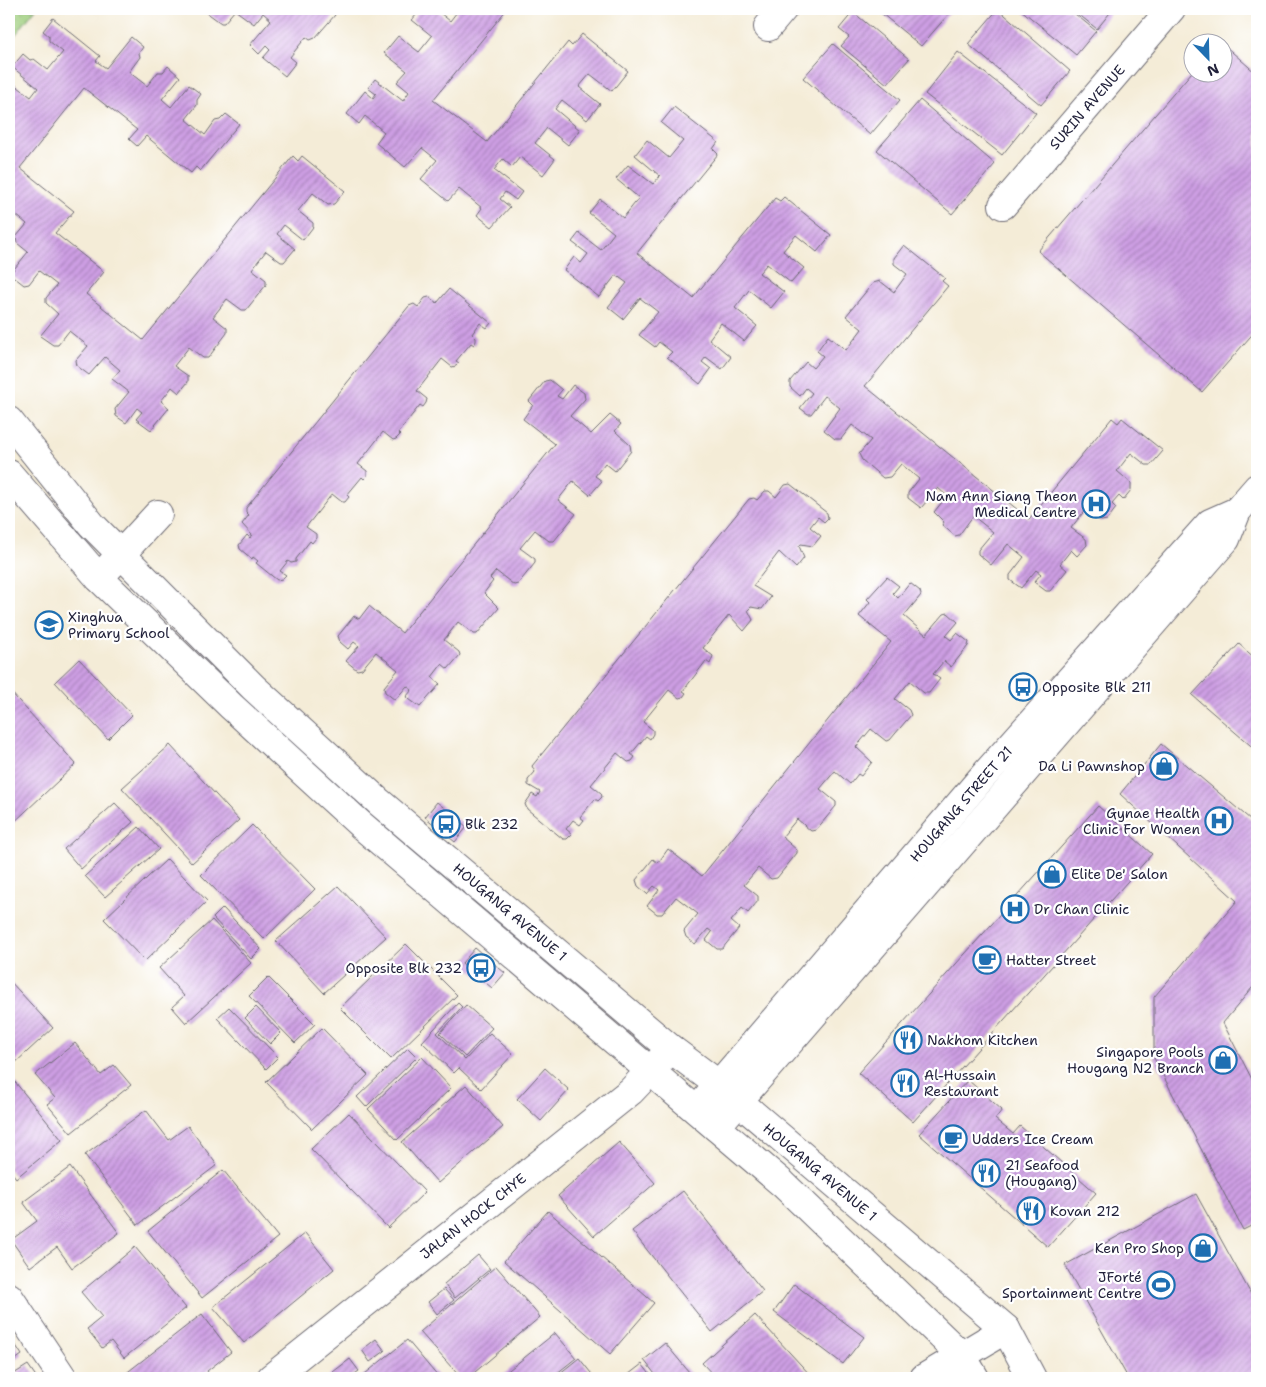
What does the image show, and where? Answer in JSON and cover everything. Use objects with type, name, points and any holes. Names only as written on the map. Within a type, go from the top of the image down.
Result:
[{"type":"main road","name":"SURIN AVENUE","points":[[1003,205],[1170,9]]},
{"type":"main road","name":"HOUGANG AVENUE 1","points":[[9,421],[92,525],[253,687],[372,795],[671,1049],[728,1093],[1006,1329],[1032,1378]]},
{"type":"main road","points":[[9,474],[99,578],[231,706],[362,825],[650,1072],[784,1184],[969,1367]]},
{"type":"main road","name":"HOUGANG STREET 21","points":[[706,1119],[1226,539],[1237,512],[1257,488]]},
{"type":"main road","points":[[99,578],[158,514]]},
{"type":"main road","name":"JALAN HOCK CHYE","points":[[271,1378],[631,1091],[671,1049]]},
{"type":"main road","points":[[9,1297],[63,1378]]},
{"type":"main road","points":[[924,1378],[969,1367],[1006,1329]]},
{"type":"green space","points":[[9,9],[36,9],[9,43]]},
{"type":"building","points":[[202,9],[334,9],[335,15],[315,38],[310,40],[306,37],[290,57],[296,62],[285,76],[263,58],[270,50],[266,46],[259,54],[250,45],[271,20],[263,13],[254,24],[235,10],[224,23],[221,23]]},
{"type":"building","points":[[421,9],[435,9],[450,21],[457,12],[452,9],[507,9],[433,100],[487,142],[568,42],[572,46],[582,34],[628,71],[612,91],[590,74],[579,87],[600,104],[587,120],[562,100],[555,109],[580,130],[568,145],[547,128],[535,143],[555,159],[543,175],[520,157],[512,167],[503,159],[494,170],[522,192],[516,200],[505,192],[500,199],[510,207],[492,227],[477,215],[482,208],[459,189],[448,201],[421,179],[437,160],[422,148],[405,167],[376,143],[384,132],[365,116],[359,124],[347,114],[365,91],[373,98],[376,94],[368,88],[375,79],[403,101],[409,92],[397,82],[407,71],[384,53],[398,36],[419,52],[432,36],[412,20]]},
{"type":"building","points":[[876,9],[953,9],[921,46]]},
{"type":"building","points":[[998,9],[1070,71],[1041,105],[968,44]]},
{"type":"building","points":[[1020,9],[1069,9],[1096,31],[1076,55]]},
{"type":"building","points":[[1072,9],[1113,9],[1097,29]]},
{"type":"building","points":[[853,12],[909,59],[887,84],[841,46],[849,37],[839,29]]},
{"type":"building","points":[[53,18],[100,56],[96,61],[106,68],[131,37],[143,47],[139,53],[140,57],[129,72],[147,86],[158,72],[163,72],[168,66],[180,77],[162,99],[171,107],[189,85],[201,94],[197,100],[197,105],[186,119],[205,135],[215,121],[220,120],[226,114],[239,124],[200,171],[196,167],[191,173],[146,136],[137,146],[129,139],[137,130],[84,88],[20,168],[74,211],[55,233],[104,272],[86,294],[143,340],[293,156],[298,161],[302,156],[345,191],[334,204],[328,205],[313,193],[298,211],[313,223],[313,227],[303,240],[284,225],[277,234],[295,249],[284,262],[281,262],[266,251],[252,269],[266,280],[266,285],[246,310],[242,310],[227,299],[213,317],[227,328],[227,333],[208,358],[203,358],[189,347],[174,366],[188,376],[188,382],[179,393],[172,387],[161,401],[169,408],[151,430],[136,419],[142,412],[137,408],[126,423],[116,416],[115,409],[129,392],[112,379],[120,370],[105,357],[89,375],[77,366],[76,360],[88,346],[69,331],[58,345],[53,345],[40,336],[58,314],[46,303],[46,298],[57,285],[39,271],[29,284],[24,285],[10,274],[28,252],[17,243],[16,237],[27,224],[9,209],[9,117],[15,109],[9,104],[9,80],[31,97],[38,88],[12,67],[23,54],[30,60],[34,59],[48,70],[63,52],[49,41],[49,36],[43,31]]},
{"type":"building","points":[[833,44],[900,100],[870,135],[803,78]]},
{"type":"building","points":[[958,52],[1036,113],[1002,155],[925,94]]},
{"type":"building","points":[[1234,54],[1257,74],[1257,329],[1202,392],[1038,251],[1184,81],[1234,82]]},
{"type":"building","points":[[920,100],[995,164],[952,214],[877,150]]},
{"type":"building","points":[[674,107],[718,142],[713,149],[718,154],[637,253],[693,298],[775,198],[780,201],[784,197],[831,235],[817,252],[796,235],[783,251],[804,268],[791,283],[767,264],[759,273],[784,292],[771,308],[749,290],[735,308],[757,326],[744,341],[721,323],[709,339],[731,357],[722,369],[706,357],[702,362],[711,369],[700,384],[667,357],[672,352],[659,342],[655,347],[639,335],[658,312],[640,298],[623,319],[608,307],[627,283],[616,275],[599,297],[564,270],[574,257],[581,263],[588,254],[572,242],[579,233],[601,250],[614,233],[589,213],[600,199],[623,218],[639,198],[616,179],[628,165],[653,184],[660,176],[635,155],[647,140],[669,158],[683,141],[661,123]]},
{"type":"building","points":[[904,245],[945,278],[942,281],[948,286],[865,386],[1029,519],[1112,418],[1118,423],[1122,418],[1163,451],[1151,465],[1146,465],[1131,453],[1117,471],[1131,483],[1131,490],[1123,500],[1119,496],[1112,504],[1116,508],[1107,520],[1101,521],[1086,509],[1071,528],[1086,539],[1087,545],[1077,556],[1071,550],[1060,564],[1067,570],[1050,591],[1046,591],[1034,582],[1041,574],[1036,570],[1021,588],[1010,580],[1010,575],[1024,557],[1008,544],[991,565],[978,554],[978,550],[993,532],[973,516],[959,535],[955,536],[942,525],[944,522],[934,512],[947,496],[938,488],[921,508],[908,498],[908,493],[919,479],[901,464],[890,477],[883,478],[862,460],[859,454],[871,440],[852,425],[841,439],[835,439],[824,430],[840,408],[825,396],[811,414],[808,414],[800,408],[812,393],[806,388],[800,396],[790,387],[790,381],[806,362],[813,368],[823,356],[817,351],[828,336],[846,350],[862,329],[846,316],[873,283],[880,281],[894,292],[907,274],[894,264],[894,258]]},
{"type":"building","points":[[449,289],[491,323],[487,328],[480,323],[472,334],[476,338],[474,345],[471,343],[456,361],[459,363],[456,366],[452,367],[442,359],[417,391],[427,399],[426,403],[423,407],[420,405],[398,433],[400,435],[396,439],[393,440],[383,432],[358,464],[367,471],[367,476],[364,479],[362,477],[347,495],[349,497],[345,502],[342,502],[332,494],[306,527],[316,534],[316,538],[312,543],[310,541],[296,559],[296,562],[291,563],[288,561],[280,571],[286,575],[282,579],[277,580],[256,563],[258,561],[253,557],[252,559],[240,549],[239,545],[247,535],[250,538],[252,535],[242,524],[249,515],[246,512],[246,508],[409,306],[414,304],[418,307],[425,298],[429,297],[437,303]]},
{"type":"building","points":[[550,380],[562,390],[557,396],[562,399],[573,385],[584,393],[585,399],[570,416],[591,434],[610,415],[621,424],[615,431],[630,445],[631,451],[615,471],[605,463],[595,476],[602,481],[590,495],[573,481],[558,500],[576,514],[554,541],[549,541],[535,530],[520,548],[535,559],[535,563],[518,584],[514,585],[496,571],[490,578],[493,581],[484,593],[499,608],[477,634],[474,634],[458,622],[444,640],[459,652],[460,655],[448,669],[442,664],[432,677],[440,684],[420,707],[406,697],[412,690],[407,686],[395,700],[385,692],[384,687],[398,670],[376,652],[362,669],[357,670],[346,661],[359,646],[354,642],[348,649],[340,642],[338,636],[354,616],[359,619],[369,606],[402,633],[555,444],[523,419],[533,405],[529,401],[545,381]]},
{"type":"building","points":[[790,484],[827,513],[828,518],[824,522],[818,517],[810,527],[821,536],[813,546],[801,544],[799,546],[804,558],[796,568],[779,552],[753,586],[771,597],[762,609],[751,607],[748,610],[753,620],[744,631],[729,615],[703,648],[713,656],[710,664],[706,661],[683,691],[686,693],[683,697],[679,698],[669,690],[643,722],[653,730],[650,739],[646,736],[631,754],[635,757],[632,761],[628,762],[617,753],[591,785],[601,793],[602,797],[598,801],[595,799],[580,817],[584,820],[580,825],[573,820],[566,829],[572,834],[567,839],[563,839],[527,809],[525,804],[532,794],[537,797],[540,792],[528,785],[528,780],[535,772],[532,766],[749,499],[754,498],[757,500],[765,491],[769,491],[776,497],[785,485]]},
{"type":"building","points":[[887,577],[899,586],[893,593],[898,598],[910,583],[920,591],[921,595],[904,616],[926,635],[944,614],[948,613],[958,622],[946,636],[951,640],[957,633],[969,642],[968,646],[951,667],[944,661],[933,674],[940,679],[929,693],[924,693],[910,681],[895,699],[909,710],[911,715],[890,740],[886,741],[871,729],[856,747],[872,762],[861,776],[858,774],[850,784],[835,771],[820,789],[836,802],[836,806],[816,830],[811,831],[797,819],[782,837],[797,850],[797,853],[777,878],[771,879],[758,868],[744,885],[758,896],[758,901],[748,913],[742,908],[731,921],[739,928],[722,949],[717,949],[706,940],[712,932],[708,929],[695,944],[686,937],[684,931],[698,914],[676,897],[662,914],[657,914],[647,906],[659,890],[654,886],[647,894],[638,886],[636,880],[653,859],[658,863],[668,849],[702,876],[891,642],[859,616],[870,602],[867,599]]},
{"type":"building","points":[[1239,644],[1257,660],[1257,751],[1192,695]]},
{"type":"building","points":[[79,659],[132,715],[108,739],[55,682]]},
{"type":"building","points":[[9,690],[76,764],[9,827]]},
{"type":"building","points":[[1161,744],[1257,825],[1257,982],[1223,1023],[1257,1089],[1257,1223],[1243,1230],[1154,1058],[1154,997],[1237,901],[1120,794]]},
{"type":"building","points":[[170,745],[239,820],[192,863],[122,788]]},
{"type":"building","points":[[437,802],[467,827],[455,842],[425,817]]},
{"type":"building","points":[[115,803],[133,822],[81,869],[64,849]]},
{"type":"building","points":[[1098,806],[1152,854],[913,1122],[858,1073]]},
{"type":"building","points":[[252,825],[315,889],[264,939],[201,875]]},
{"type":"building","points":[[139,827],[159,849],[105,897],[85,876]]},
{"type":"building","points":[[167,859],[207,901],[145,961],[104,919]]},
{"type":"building","points":[[338,886],[386,937],[324,993],[276,941]]},
{"type":"building","points":[[223,908],[261,949],[251,959],[213,918]]},
{"type":"building","points":[[212,920],[251,963],[186,1023],[172,1007],[184,996],[159,968]]},
{"type":"building","points":[[406,944],[457,995],[391,1059],[340,1008]]},
{"type":"building","points":[[475,948],[505,973],[492,988],[462,963]]},
{"type":"building","points":[[268,977],[315,1024],[295,1043],[249,996]]},
{"type":"building","points":[[9,980],[53,1028],[15,1063],[9,1057]]},
{"type":"building","points":[[458,1003],[462,1007],[437,1033],[465,1060],[490,1033],[513,1054],[481,1089],[459,1068],[454,1073],[422,1042]]},
{"type":"building","points":[[466,1005],[492,1028],[465,1057],[440,1033]]},
{"type":"building","points":[[229,1007],[278,1057],[266,1069],[217,1018]]},
{"type":"building","points":[[256,1007],[281,1033],[270,1044],[245,1018]]},
{"type":"building","points":[[322,1028],[368,1075],[312,1129],[266,1082]]},
{"type":"building","points":[[75,1043],[101,1075],[114,1065],[131,1085],[71,1133],[47,1104],[55,1098],[35,1075]]},
{"type":"building","points":[[408,1048],[417,1057],[366,1107],[357,1097]]},
{"type":"building","points":[[422,1057],[451,1088],[397,1140],[368,1109]]},
{"type":"building","points":[[545,1068],[569,1090],[541,1121],[517,1099]]},
{"type":"building","points":[[11,1077],[62,1140],[16,1178],[9,1169],[9,1079]]},
{"type":"building","points":[[968,1080],[1002,1110],[995,1119],[1013,1134],[1020,1126],[1096,1193],[1048,1247],[919,1134]]},
{"type":"building","points":[[466,1085],[503,1127],[438,1183],[402,1142]]},
{"type":"building","points":[[146,1110],[169,1140],[188,1126],[217,1165],[138,1225],[85,1155]]},
{"type":"building","points":[[349,1113],[425,1192],[388,1228],[311,1149]]},
{"type":"building","points":[[619,1142],[655,1183],[594,1236],[558,1196]]},
{"type":"building","points":[[70,1167],[119,1233],[72,1268],[57,1247],[30,1267],[11,1240],[37,1221],[23,1202]]},
{"type":"building","points":[[223,1170],[278,1237],[202,1298],[148,1231]]},
{"type":"building","points":[[683,1191],[763,1291],[712,1332],[632,1231]]},
{"type":"building","name":"JForté Sportainment Centre","points":[[1196,1194],[1257,1305],[1257,1378],[1128,1378],[1065,1265]]},
{"type":"building","points":[[548,1211],[654,1303],[610,1354],[504,1261]]},
{"type":"building","points":[[305,1233],[334,1269],[244,1343],[213,1307]]},
{"type":"building","points":[[135,1247],[186,1308],[124,1358],[111,1341],[102,1348],[87,1329],[102,1317],[81,1292]]},
{"type":"building","points":[[478,1255],[490,1269],[455,1298],[444,1284]]},
{"type":"building","points":[[496,1266],[540,1317],[468,1378],[461,1378],[420,1332]]},
{"type":"building","points":[[794,1284],[864,1337],[843,1364],[774,1312]]},
{"type":"building","points":[[444,1289],[454,1300],[437,1314],[428,1302]]},
{"type":"building","points":[[202,1314],[231,1352],[207,1371],[212,1378],[120,1378]]},
{"type":"building","points":[[755,1315],[813,1378],[716,1378],[702,1363]]},
{"type":"building","points":[[555,1333],[576,1358],[551,1378],[499,1378]]},
{"type":"building","points":[[9,1335],[22,1355],[9,1364]]},
{"type":"building","points":[[376,1339],[385,1351],[370,1362],[362,1350]]},
{"type":"building","points":[[407,1340],[439,1378],[360,1378],[381,1361]]},
{"type":"building","points":[[665,1343],[694,1378],[658,1378],[644,1360]]},
{"type":"building","points":[[579,1358],[595,1378],[554,1378]]},
{"type":"building","points":[[350,1359],[359,1371],[349,1378],[331,1378],[329,1375]]},
{"type":"building","points":[[642,1364],[653,1378],[624,1378]]},
{"type":"building","points":[[28,1365],[37,1378],[9,1378],[9,1377]]},
{"type":"place","name":"Nam Ann Siang Theon Medical Centre","points":[[1096,504]]},
{"type":"place","name":"Xinghua Primary School","points":[[49,625]]},
{"type":"place","name":"Opposite Blk 211","points":[[1023,687]]},
{"type":"place","name":"Da Li Pawnshop","points":[[1164,766]]},
{"type":"place","name":"Gynae Health Clinic For Women","points":[[1219,821]]},
{"type":"place","name":"Blk 232","points":[[446,824]]},
{"type":"place","name":"Elite De' Salon","points":[[1052,874]]},
{"type":"place","name":"Dr Chan Clinic","points":[[1015,909]]},
{"type":"place","name":"Hatter Street","points":[[987,960]]},
{"type":"place","name":"Opposite Blk 232","points":[[481,968]]},
{"type":"place","name":"Nakhom Kitchen","points":[[908,1040]]},
{"type":"place","name":"Singapore Pools Hougang N2 Branch","points":[[1223,1060]]},
{"type":"place","name":"Al-Hussain Restaurant","points":[[905,1083]]},
{"type":"place","name":"Udders Ice Cream","points":[[953,1139]]},
{"type":"place","name":"21 Seafood (Hougang)","points":[[986,1173]]},
{"type":"place","name":"Kovan 212","points":[[1031,1211]]},
{"type":"place","name":"Ken Pro Shop","points":[[1203,1248]]},
{"type":"place","name":"JForté Sportainment Centre","points":[[1161,1285]]}]
